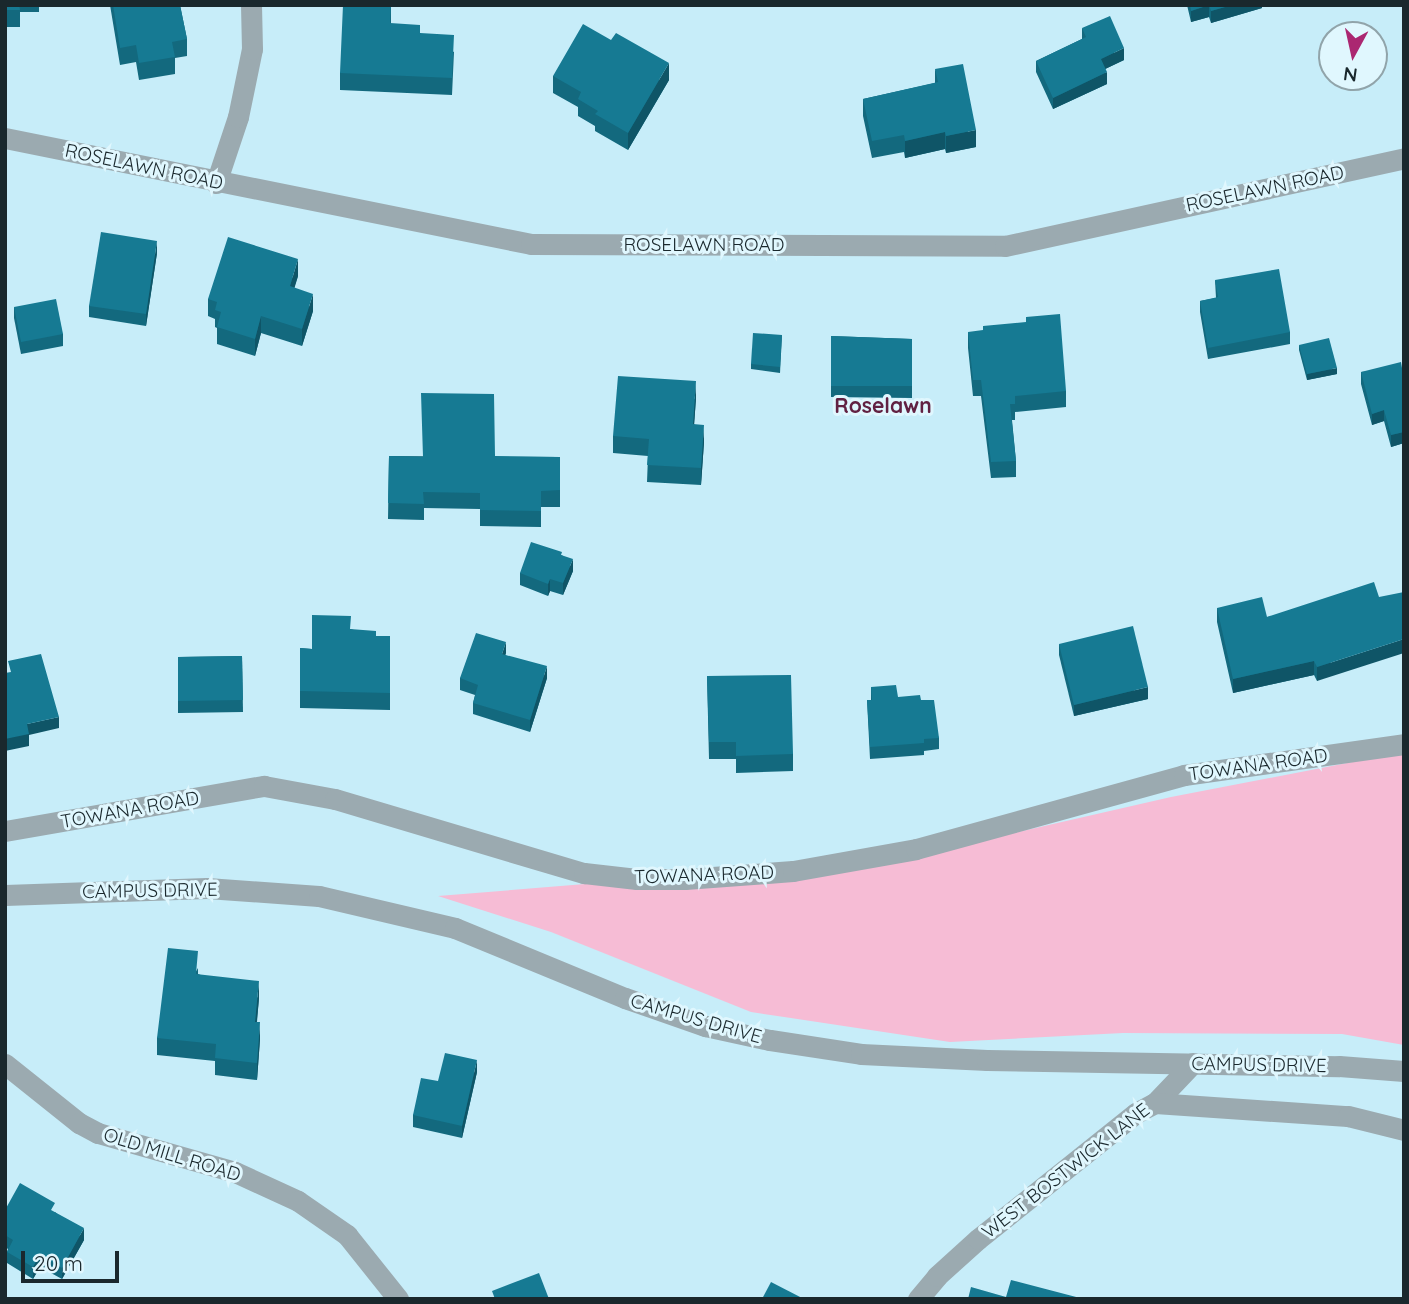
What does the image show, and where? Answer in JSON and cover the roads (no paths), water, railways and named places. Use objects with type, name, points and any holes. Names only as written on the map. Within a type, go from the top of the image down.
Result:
[{"type":"street","points":[[216,183],[238,117],[252,49],[251,5]]},
{"type":"street","name":"ROSELAWN ROAD","points":[[5,138],[216,183],[531,244],[1005,246],[1404,158]]},
{"type":"street","name":"TOWANA ROAD","points":[[5,831],[264,786],[335,799],[584,873],[637,879],[685,879],[793,871],[916,849],[1184,775],[1404,744]]},
{"type":"street","name":"CAMPUS DRIVE","points":[[5,895],[207,888],[319,896],[454,928],[625,998],[705,1026],[770,1040],[861,1054],[988,1060],[1339,1066],[1404,1071]]},
{"type":"street","points":[[1155,1103],[1193,1063]]},
{"type":"street","name":"OLD MILL ROAD","points":[[5,1064],[79,1123],[98,1133],[235,1172],[298,1201],[347,1235],[398,1299]]},
{"type":"street","name":"WEST BOSTWICK LANE","points":[[919,1299],[937,1276],[978,1239],[1136,1113],[1155,1103],[1348,1116],[1404,1130]]},
{"type":"district","name":"Roselawn","points":[[883,405]]}]
